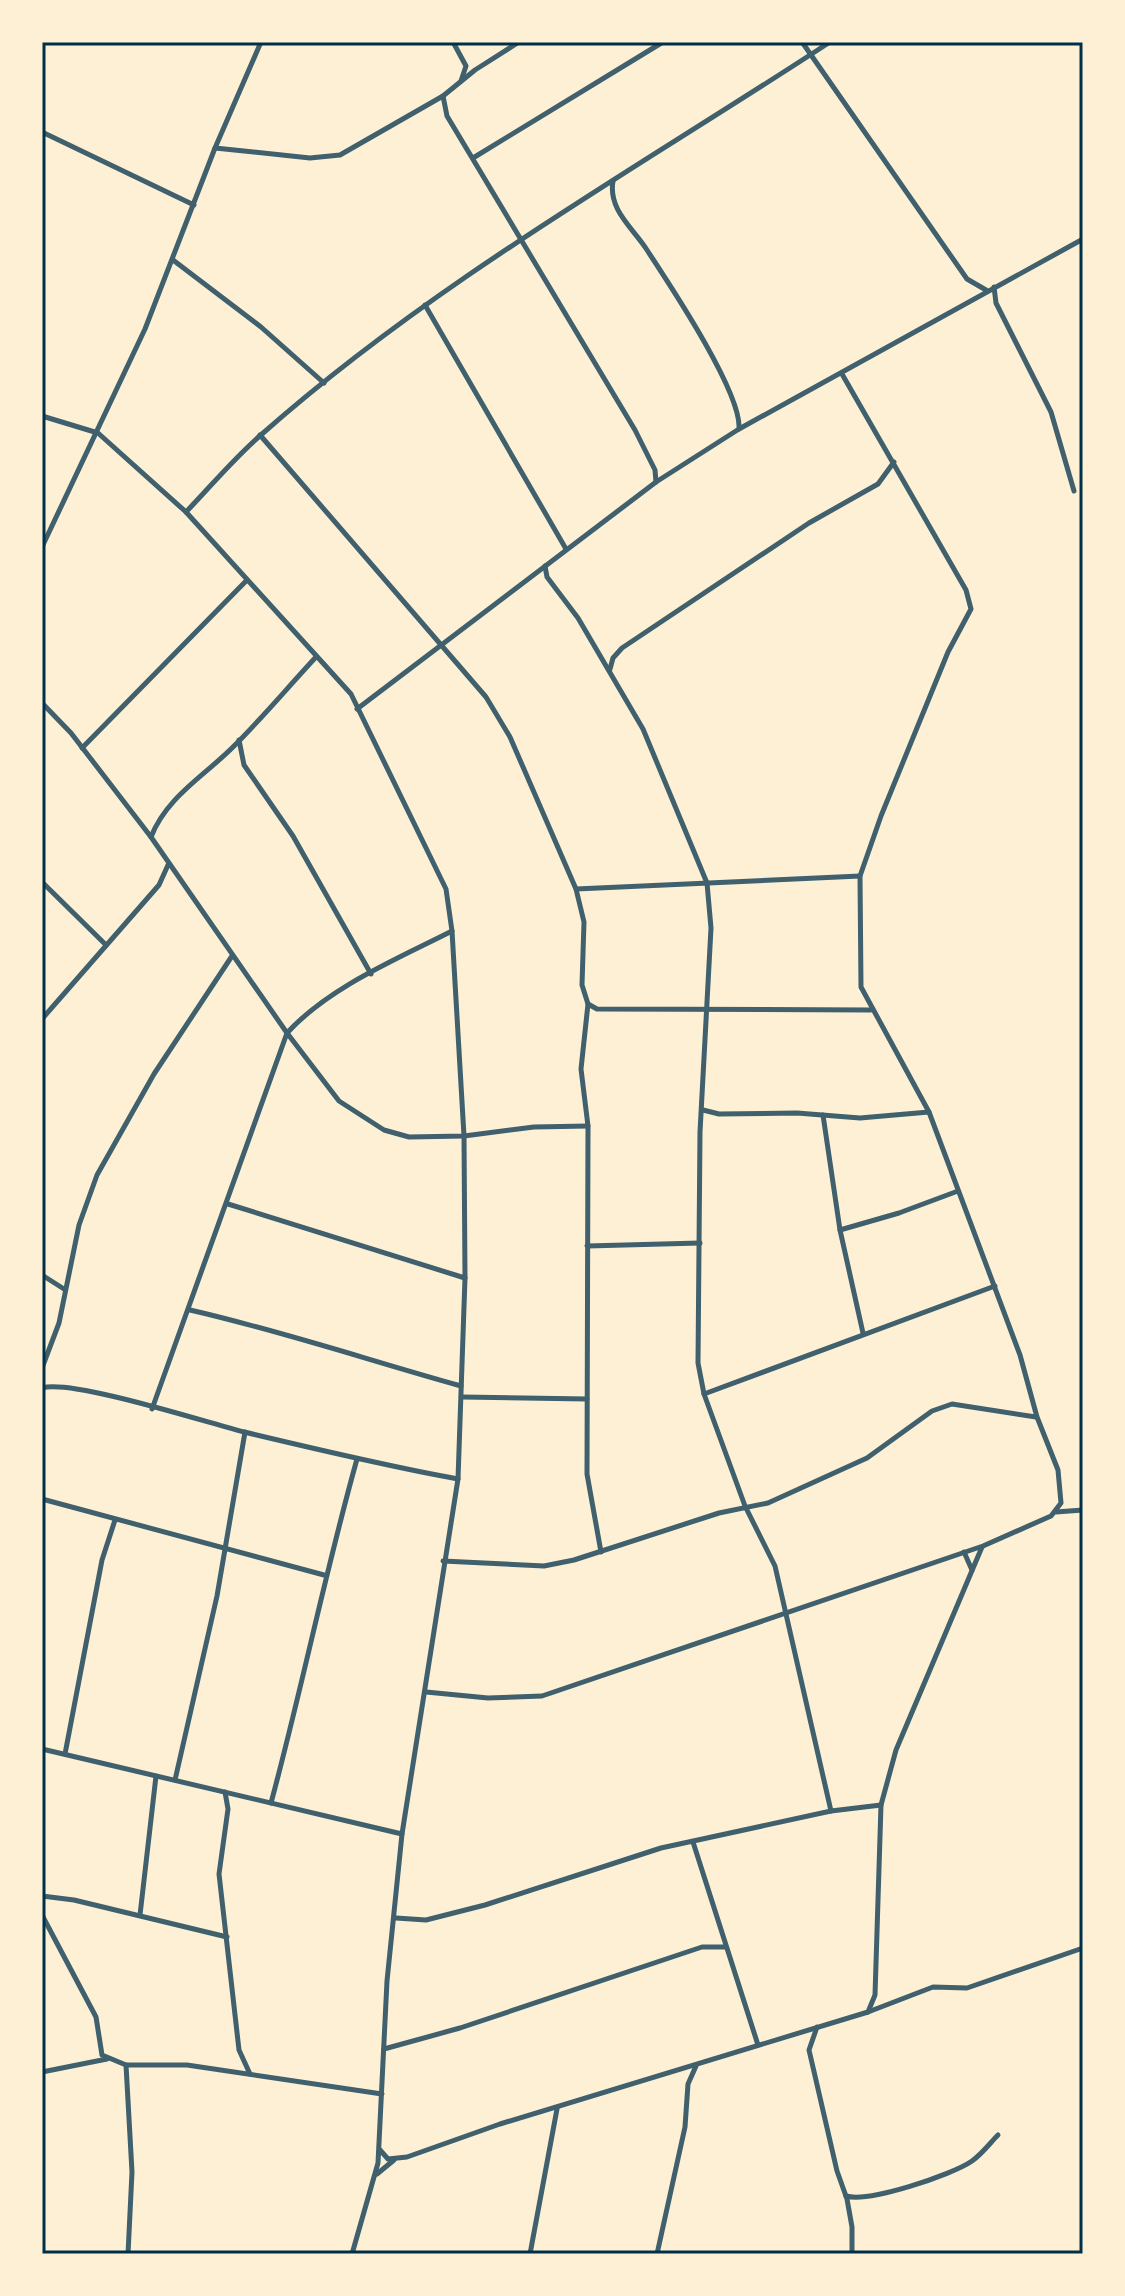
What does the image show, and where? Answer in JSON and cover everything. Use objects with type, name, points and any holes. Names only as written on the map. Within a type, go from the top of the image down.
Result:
[{"type":"street","points":[[42,547],[98,433],[261,42]]},
{"type":"street","points":[[453,42],[466,66],[459,85]]},
{"type":"street","points":[[215,148],[327,158],[352,150],[443,96],[475,70],[519,42]]},
{"type":"street","points":[[473,158],[663,42]]},
{"type":"street","points":[[802,42],[967,279],[987,291]]},
{"type":"street","points":[[186,512],[260,435],[425,305],[521,239],[830,42]]},
{"type":"street","points":[[443,96],[447,116],[635,430],[655,470],[656,482]]},
{"type":"street","points":[[42,132],[194,205]]},
{"type":"street","points":[[613,180],[612,189],[619,214],[647,250],[711,357],[739,412],[739,429]]},
{"type":"street","points":[[357,709],[656,482],[739,429],[1083,239]]},
{"type":"street","points":[[172,260],[261,327],[324,383]]},
{"type":"street","points":[[994,287],[996,303],[1051,412],[1074,491]]},
{"type":"street","points":[[425,305],[566,549]]},
{"type":"street","points":[[842,374],[966,590],[971,609],[948,652],[860,876],[858,954],[861,987],[929,1112],[995,1286],[1063,1488],[1056,1512]]},
{"type":"street","points":[[42,416],[98,433],[186,512],[351,694],[446,889],[452,931],[464,1136],[465,1278],[458,1479],[402,1834],[384,2049],[380,2150],[352,2254]]},
{"type":"street","points":[[260,435],[486,697],[510,737],[576,889],[584,922],[582,985],[588,1004],[581,1069],[588,1126],[587,1474],[601,1552]]},
{"type":"street","points":[[609,670],[613,658],[622,648],[809,523],[878,484],[894,462]]},
{"type":"street","points":[[545,566],[547,577],[609,670],[643,729],[707,883],[711,928],[705,1009],[698,1363],[704,1394],[745,1506],[775,1566],[784,1613],[794,1637],[831,1811]]},
{"type":"street","points":[[82,748],[247,580]]},
{"type":"street","points":[[151,837],[161,815],[179,795],[239,740],[316,657]]},
{"type":"street","points":[[42,703],[82,748],[151,837],[232,956],[339,1101],[384,1130],[409,1137],[588,1126]]},
{"type":"street","points":[[239,740],[244,765],[293,836],[371,974]]},
{"type":"street","points":[[42,1019],[159,885],[168,864]]},
{"type":"street","points":[[576,889],[860,876]]},
{"type":"street","points":[[42,882],[106,945]]},
{"type":"street","points":[[152,1409],[190,1310],[210,1240],[228,1204],[287,1033],[300,1018],[371,974],[452,931]]},
{"type":"street","points":[[42,1368],[59,1323],[79,1225],[97,1175],[154,1074],[232,956]]},
{"type":"street","points":[[588,1004],[597,1009],[871,1010]]},
{"type":"street","points":[[703,1110],[719,1114],[860,1118],[929,1112]]},
{"type":"street","points":[[823,1115],[840,1230],[863,1333]]},
{"type":"street","points":[[840,1230],[958,1191]]},
{"type":"street","points":[[228,1204],[465,1278]]},
{"type":"street","points":[[587,1246],[700,1243]]},
{"type":"street","points":[[42,1275],[64,1289]]},
{"type":"street","points":[[704,1394],[995,1286]]},
{"type":"street","points":[[190,1310],[275,1329],[334,1351],[461,1386]]},
{"type":"street","points":[[42,1388],[58,1385],[357,1459],[458,1479]]},
{"type":"street","points":[[462,1397],[587,1399]]},
{"type":"street","points":[[443,1561],[544,1566],[601,1552],[745,1506],[768,1503],[847,1469],[890,1443],[932,1411],[952,1404],[1037,1417]]},
{"type":"street","points":[[175,1780],[217,1596],[245,1432]]},
{"type":"street","points":[[271,1803],[296,1713],[324,1575],[357,1459]]},
{"type":"street","points":[[42,1499],[324,1575]]},
{"type":"street","points":[[426,1692],[488,1698],[542,1696],[983,1546],[1056,1512],[1083,1510]]},
{"type":"street","points":[[65,1754],[102,1560],[115,1520]]},
{"type":"street","points":[[868,2012],[875,1995],[881,1805],[896,1750],[983,1546]]},
{"type":"street","points":[[964,1552],[972,1570]]},
{"type":"street","points":[[42,1749],[402,1834]]},
{"type":"street","points":[[140,1915],[156,1776]]},
{"type":"street","points":[[225,1792],[228,1809],[219,1874],[239,2050],[250,2074]]},
{"type":"street","points":[[393,1931],[410,1921],[485,1905],[629,1856],[831,1811],[881,1805]]},
{"type":"street","points":[[693,1842],[758,2045]]},
{"type":"street","points":[[42,1896],[140,1915],[227,1937]]},
{"type":"street","points":[[42,1915],[96,2017],[99,2045],[102,2055],[108,2059],[126,2065],[187,2065],[382,2094]]},
{"type":"street","points":[[396,1918],[410,1921]]},
{"type":"street","points":[[384,2049],[460,2028],[702,1947],[725,1947]]},
{"type":"street","points":[[376,2174],[395,2160],[868,2012],[933,1987],[967,1988],[1083,1948]]},
{"type":"street","points":[[818,2026],[809,2050],[852,2227],[852,2254]]},
{"type":"street","points":[[42,2072],[108,2059]]},
{"type":"street","points":[[126,2065],[132,2172],[128,2254]]},
{"type":"street","points":[[657,2254],[685,2127],[688,2084],[696,2065]]},
{"type":"street","points":[[530,2254],[557,2109]]},
{"type":"street","points":[[845,2195],[858,2198],[883,2193],[965,2165],[998,2135]]},
{"type":"street","points":[[380,2150],[395,2160]]}]
